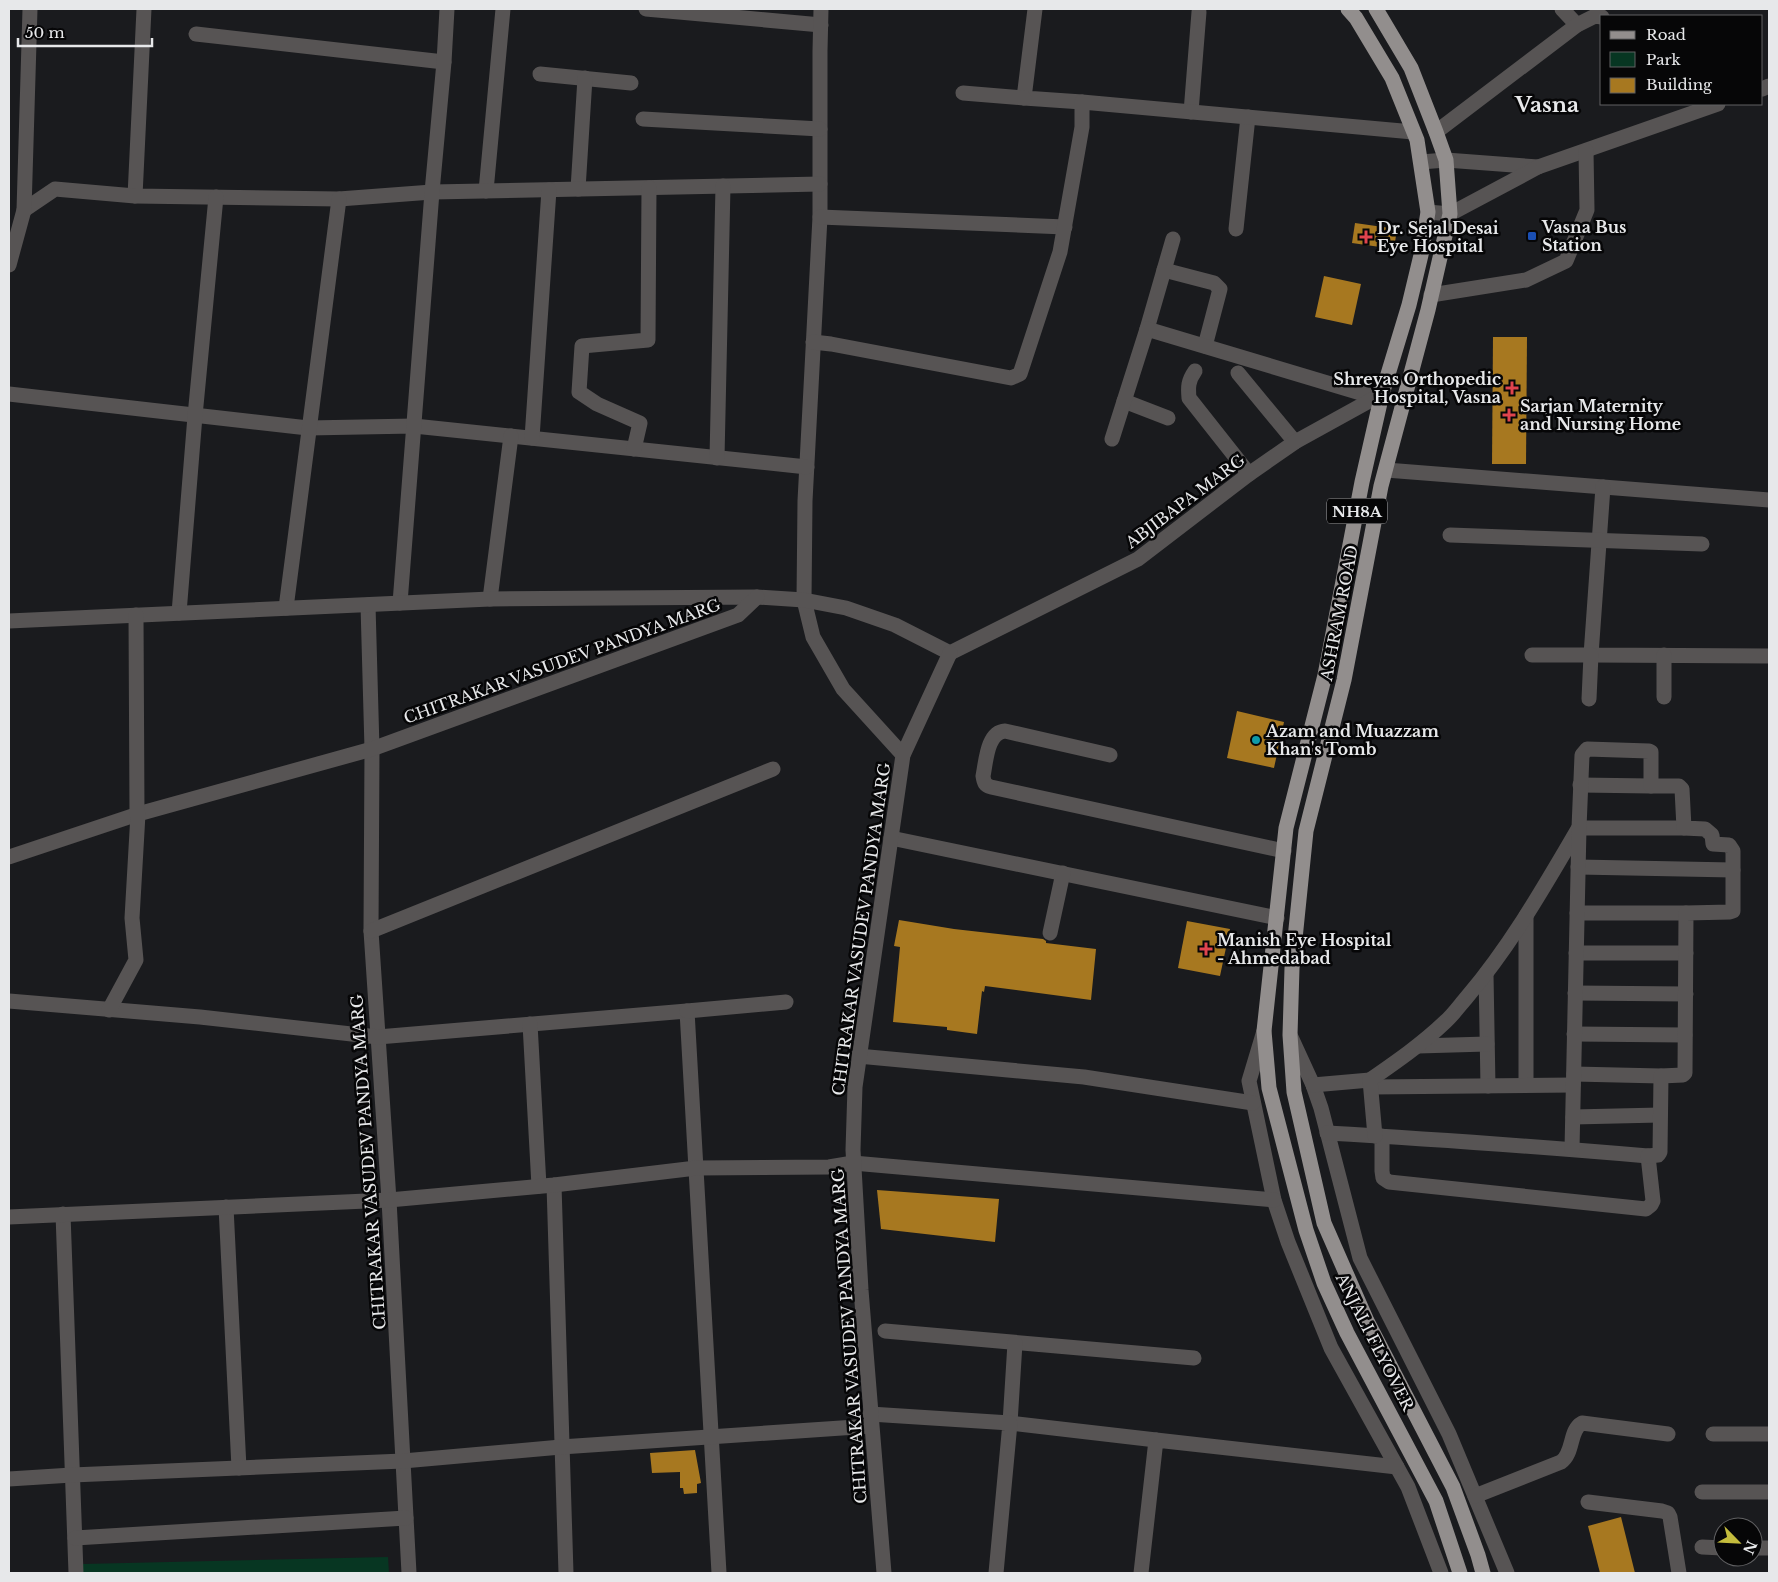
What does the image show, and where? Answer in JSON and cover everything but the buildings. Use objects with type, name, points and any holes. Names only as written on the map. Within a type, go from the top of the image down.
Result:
[{"type":"main road","name":"ASHRAM ROAD","points":[[1290,1035],[1292,968],[1306,831],[1344,680],[1386,470],[1450,214],[1446,160],[1436,132],[1411,68],[1376,9]]},
{"type":"main road","name":"ASHRAM ROAD","points":[[1264,1031],[1286,828],[1325,675],[1378,395],[1409,305],[1421,254],[1428,212],[1417,140],[1392,78],[1351,10]]},
{"type":"main road","name":"ANJALI FLYOVER","points":[[1264,1031],[1270,1088],[1306,1230],[1324,1283],[1347,1333],[1436,1500],[1460,1573]]},
{"type":"main road","name":"ANJALI FLYOVER","points":[[1290,1035],[1294,1092],[1324,1223],[1367,1321],[1452,1487],[1483,1573]]},
{"type":"street","points":[[9,264],[24,210],[30,9]]},
{"type":"street","points":[[135,196],[144,9]]},
{"type":"street","points":[[400,603],[447,9]]},
{"type":"street","points":[[486,191],[503,9]]},
{"type":"street","points":[[646,9],[821,25]]},
{"type":"street","points":[[822,9],[820,217],[807,467],[804,600],[813,636],[843,689],[903,755]]},
{"type":"street","points":[[1024,98],[1035,9]]},
{"type":"street","points":[[1562,9],[1577,25]]},
{"type":"street","points":[[1192,112],[1199,12]]},
{"type":"street","points":[[1436,132],[1577,25],[1601,14]]},
{"type":"street","points":[[196,34],[444,62]]},
{"type":"street","points":[[540,74],[631,83]]},
{"type":"street","points":[[578,189],[586,78]]},
{"type":"street","points":[[963,93],[1413,132]]},
{"type":"street","points":[[813,342],[1011,378],[1020,374],[1060,252],[1082,127],[1082,102]]},
{"type":"street","points":[[1428,212],[1450,214],[1538,167],[1715,105]]},
{"type":"street","points":[[1236,229],[1248,117]]},
{"type":"street","points":[[643,119],[820,129]]},
{"type":"street","points":[[1431,295],[1526,280],[1566,261],[1587,210],[1586,151]]},
{"type":"street","points":[[1421,162],[1446,160],[1538,167]]},
{"type":"street","points":[[24,210],[55,189],[135,196],[340,199],[432,192],[820,184]]},
{"type":"street","points":[[717,458],[723,186]]},
{"type":"street","points":[[634,449],[640,423],[597,404],[579,392],[582,346],[648,340],[649,188]]},
{"type":"street","points":[[532,438],[549,190]]},
{"type":"street","points":[[179,613],[195,416],[216,197]]},
{"type":"street","points":[[286,608],[308,428],[340,199]]},
{"type":"street","points":[[820,217],[1065,227]]},
{"type":"street","points":[[1112,439],[1173,239]]},
{"type":"street","points":[[1164,270],[1214,283],[1220,290],[1205,346]]},
{"type":"street","points":[[1147,329],[1378,395]]},
{"type":"street","points":[[1194,372],[1188,387],[1189,398],[1249,474]]},
{"type":"street","points":[[1238,373],[1294,442]]},
{"type":"street","points":[[9,394],[308,428],[414,426],[807,467]]},
{"type":"street","name":"ABJIBAPA MARG","points":[[950,653],[1138,560],[1249,474],[1294,442],[1378,395]]},
{"type":"street","points":[[1124,401],[1168,418]]},
{"type":"street","points":[[490,599],[511,436]]},
{"type":"street","points":[[1386,470],[1769,500]]},
{"type":"street","points":[[1589,699],[1590,655],[1603,487]]},
{"type":"street","points":[[1450,535],[1599,542],[1702,544]]},
{"type":"street","name":"CHITRAKAR VASUDEV PANDYA MARG","points":[[372,749],[738,615],[757,597]]},
{"type":"street","name":"CHITRAKAR VASUDEV PANDYA MARG","points":[[9,620],[490,599],[757,597],[804,600],[846,608],[895,625],[950,653],[903,755],[855,1087],[853,1163],[884,1573]]},
{"type":"street","name":"CHITRAKAR VASUDEV PANDYA MARG","points":[[368,605],[372,749],[371,931],[389,1200],[409,1573]]},
{"type":"street","points":[[109,1010],[136,960],[132,918],[138,814],[136,615]]},
{"type":"street","points":[[1532,655],[1769,656]]},
{"type":"street","points":[[1664,655],[1664,697]]},
{"type":"street","points":[[1110,755],[1001,731],[994,735],[990,743],[983,776],[984,782],[991,787],[1284,851]]},
{"type":"street","points":[[9,857],[138,814],[372,749]]},
{"type":"street","points":[[1572,1149],[1582,755],[1587,749],[1651,752],[1651,786]]},
{"type":"street","points":[[371,931],[773,769]]},
{"type":"street","points":[[1580,785],[1681,787],[1684,828]]},
{"type":"street","points":[[1577,913],[1733,911],[1732,848],[1729,845],[1713,844],[1712,834],[1705,829],[1579,828]]},
{"type":"street","points":[[1370,1084],[1446,1022],[1486,974],[1499,958],[1526,916],[1579,828]]},
{"type":"street","points":[[891,838],[1277,918]]},
{"type":"street","points":[[1578,867],[1733,870]]},
{"type":"street","points":[[1050,932],[1062,873]]},
{"type":"street","points":[[1313,1086],[1370,1084],[1526,1086],[1573,1079],[1683,1076],[1685,1073],[1686,1035],[1686,913]]},
{"type":"street","points":[[1526,916],[1526,1086]]},
{"type":"street","points":[[1576,953],[1686,953]]},
{"type":"street","points":[[1486,974],[1488,1086]]},
{"type":"street","points":[[1575,993],[1686,994]]},
{"type":"street","points":[[9,1002],[200,1017],[378,1037],[786,1002]]},
{"type":"street","points":[[687,1011],[719,1573]]},
{"type":"street","points":[[530,1024],[547,1186],[566,1573]]},
{"type":"street","points":[[1264,1031],[1249,1081],[1274,1200],[1288,1242],[1331,1348],[1408,1487],[1441,1573]]},
{"type":"street","points":[[1574,1034],[1686,1035]]},
{"type":"street","points":[[1290,1035],[1313,1086],[1328,1133],[1360,1258],[1449,1434],[1507,1573]]},
{"type":"street","points":[[1418,1046],[1487,1044]]},
{"type":"street","points":[[858,1056],[1084,1077],[1253,1103]]},
{"type":"street","points":[[1328,1133],[1572,1149],[1648,1156],[1658,1155],[1660,1152],[1661,1076]]},
{"type":"street","points":[[1370,1084],[1383,1178],[1389,1182],[1646,1209],[1651,1206],[1653,1201],[1648,1156]]},
{"type":"street","points":[[1573,1116],[1660,1115]]},
{"type":"street","points":[[9,1217],[389,1200],[547,1186],[696,1168],[829,1167],[853,1163],[1274,1200]]},
{"type":"street","points":[[226,1207],[239,1468]]},
{"type":"street","points":[[62,1214],[76,1573]]},
{"type":"street","points":[[885,1331],[1194,1358]]},
{"type":"street","points":[[996,1573],[1010,1423],[1015,1343]]},
{"type":"street","points":[[9,1479],[403,1461],[561,1447],[711,1437],[871,1420],[1010,1423],[1397,1467]]},
{"type":"street","points":[[1475,1496],[1561,1462],[1566,1458],[1577,1426],[1582,1423],[1668,1434]]},
{"type":"street","points":[[1713,1434],[1769,1434]]},
{"type":"street","points":[[1142,1573],[1156,1440]]},
{"type":"street","points":[[1702,1492],[1769,1492]]},
{"type":"street","points":[[1588,1502],[1668,1513],[1679,1573]]},
{"type":"street","points":[[75,1538],[406,1518]]},
{"type":"street","points":[[1702,1547],[1713,1548]]},
{"type":"green space","points":[[388,1557],[389,1573],[83,1573],[83,1564]]},
{"type":"place","name":"Vasna Bus Station","points":[[1532,236]]},
{"type":"place","name":"Dr. Sejal Desai Eye Hospital","points":[[1366,237]]},
{"type":"place","name":"Shreyas Orthopedic Hospital, Vasna","points":[[1512,388]]},
{"type":"place","name":"Sarjan Maternity and Nursing Home","points":[[1509,415]]},
{"type":"place","name":"Azam and Muazzam Khan's Tomb","points":[[1256,740]]},
{"type":"place","name":"Manish Eye Hospital - Ahmedabad","points":[[1206,949]]},
{"type":"district","name":"Vasna","points":[[1547,105]]}]
